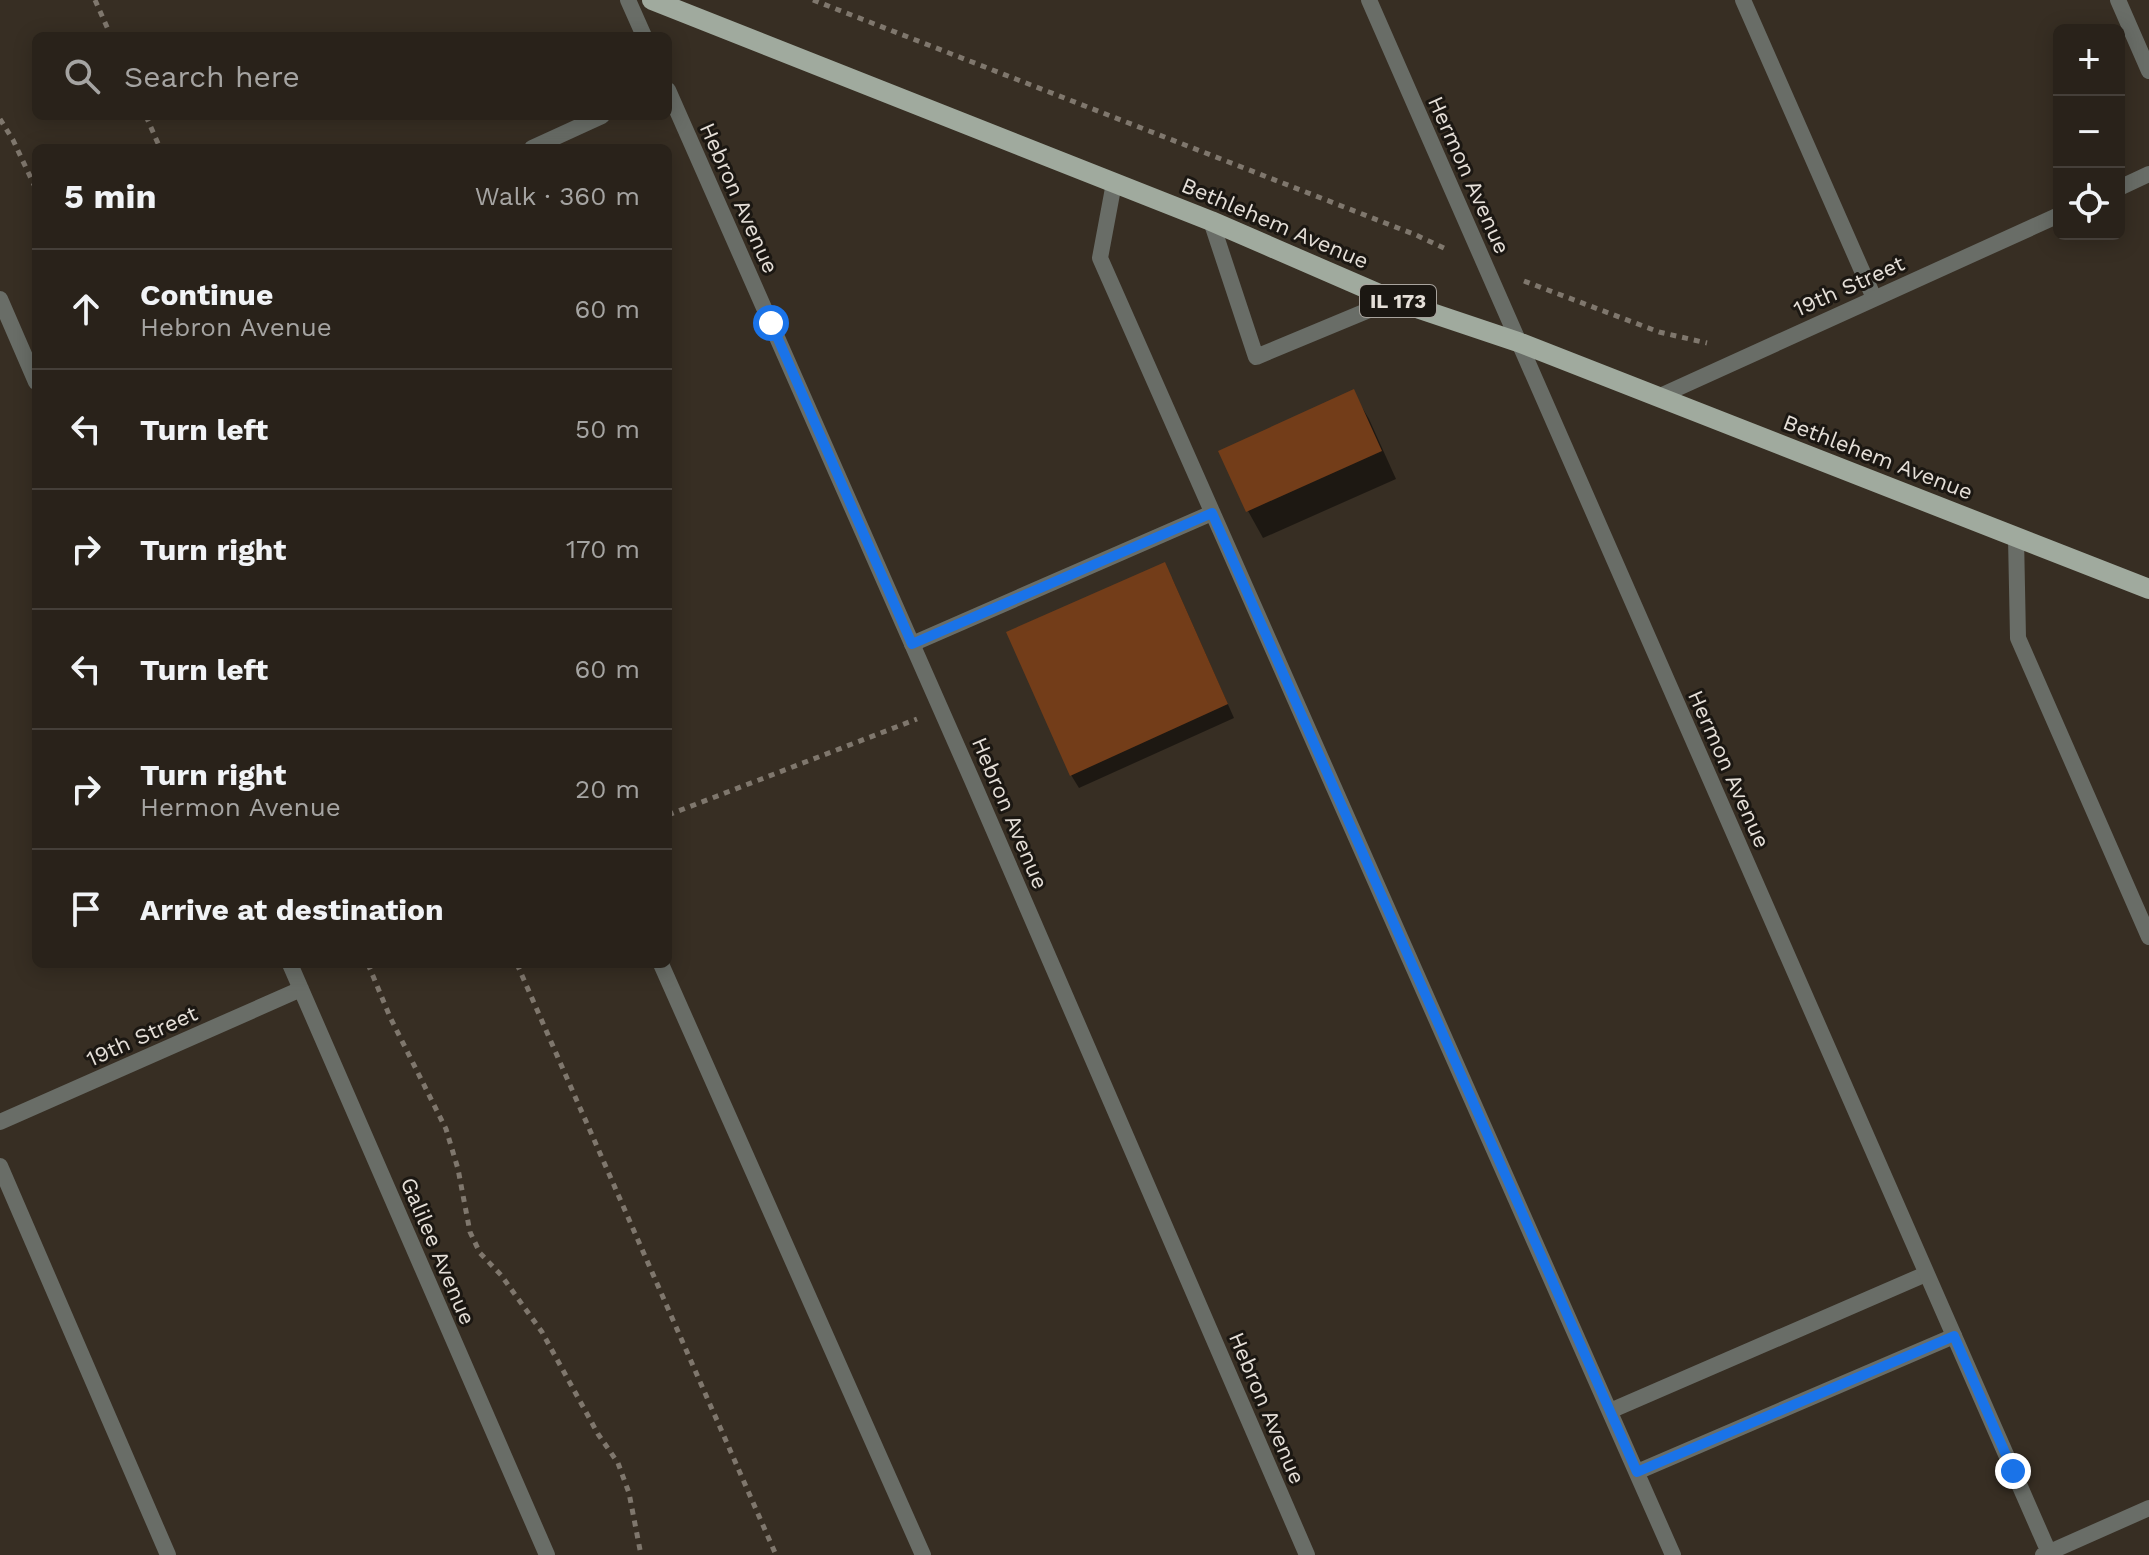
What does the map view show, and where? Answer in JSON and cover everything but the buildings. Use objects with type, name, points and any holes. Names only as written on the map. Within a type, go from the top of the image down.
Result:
[{"type":"main road","name":"Bethlehem Avenue","points":[[652,0],[1211,221],[1393,300],[1518,342],[2149,589]]},
{"type":"street","points":[[628,0],[642,32]]},
{"type":"street","name":"Hermon Avenue","points":[[1369,0],[2047,1554]]},
{"type":"street","points":[[1743,0],[1874,298]]},
{"type":"street","points":[[2118,0],[2149,71]]},
{"type":"street","name":"Hebron Avenue","points":[[672,99],[941,709],[1307,1555]]},
{"type":"street","points":[[541,144],[593,120]]},
{"type":"street","points":[[2125,185],[2149,174]]},
{"type":"street","points":[[1114,183],[1100,258],[1673,1555]]},
{"type":"street","name":"19th Street","points":[[1658,397],[2053,218]]},
{"type":"street","points":[[1211,221],[1256,357],[1393,300]]},
{"type":"street","points":[[0,299],[32,373]]},
{"type":"street","points":[[912,644],[1212,513]]},
{"type":"street","points":[[2016,537],[2018,638],[2149,937]]},
{"type":"street","name":"Galilee Avenue","points":[[292,968],[547,1555]]},
{"type":"street","points":[[663,968],[923,1555]]},
{"type":"street","name":"19th Street","points":[[0,1122],[301,989]]},
{"type":"street","points":[[0,1166],[168,1555]]},
{"type":"street","points":[[1610,1411],[1926,1274]]},
{"type":"street","points":[[1637,1472],[1954,1336]]},
{"type":"street","points":[[2047,1554],[2149,1508]]},
{"type":"path","points":[[95,0],[109,32]]},
{"type":"path","points":[[813,0],[1416,235],[1485,267],[1659,332],[1696,339],[1746,357]]},
{"type":"path","points":[[0,119],[32,180]]},
{"type":"path","points":[[148,120],[158,144]]},
{"type":"path","points":[[672,813],[941,709]]},
{"type":"path","points":[[370,968],[390,1017],[446,1129],[458,1169],[470,1232],[480,1253],[501,1275],[542,1332],[598,1434],[618,1463],[629,1493],[641,1555]]},
{"type":"path","points":[[519,968],[776,1555]]},
{"type":"route","points":[[771,323],[912,644],[1212,513],[1637,1472],[1954,1336],[2013,1471]]}]
